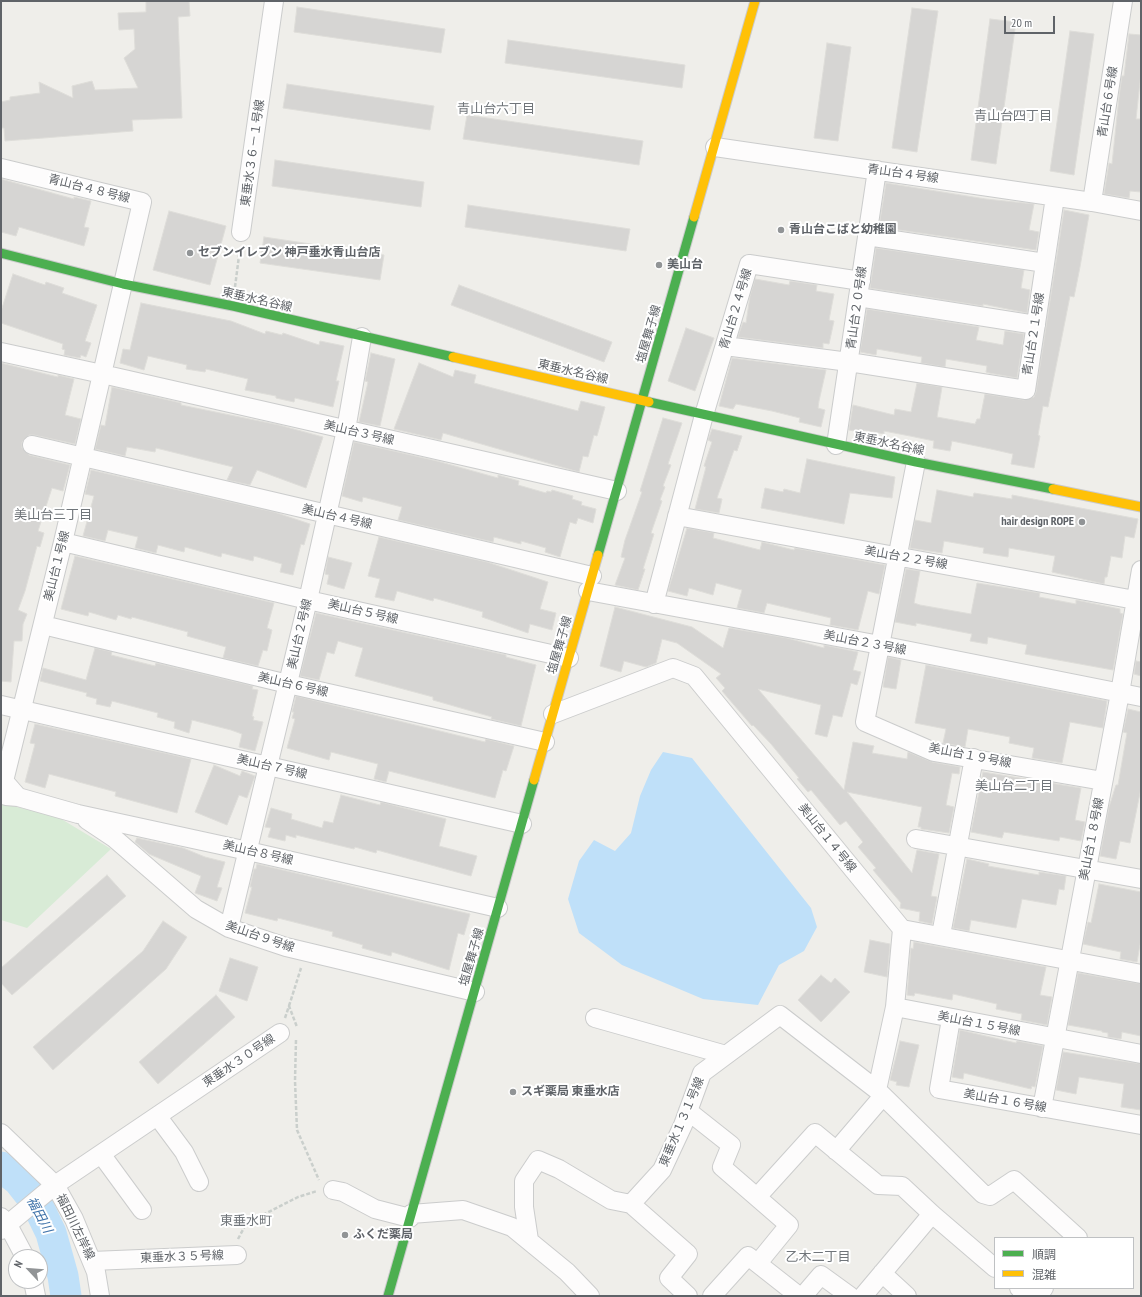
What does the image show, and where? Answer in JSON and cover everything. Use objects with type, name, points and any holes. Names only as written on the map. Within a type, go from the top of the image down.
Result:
[{"type":"street","name":"東垂水３６－１号線","points":[[241,232],[274,1]]},
{"type":"street","name":"塩屋舞子線","points":[[388,1296],[715,147],[755,1]]},
{"type":"street","name":"青山台６号線","points":[[1092,202],[1123,1]]},
{"type":"street","name":"青山台４号線","points":[[715,147],[1092,202],[1141,211]]},
{"type":"street","name":"青山台４８号線","points":[[1,168],[142,202],[123,284]]},
{"type":"street","name":"青山台２０号線","points":[[836,445],[877,170]]},
{"type":"street","name":"青山台２１号線","points":[[849,362],[1026,390],[1055,197]]},
{"type":"street","points":[[867,236],[1045,263]]},
{"type":"street","name":"東垂水名谷線","points":[[1,253],[123,284],[233,306],[362,337],[836,445],[1141,507]]},
{"type":"street","name":"青山台２４号線","points":[[654,604],[704,415],[749,264],[859,289]]},
{"type":"street","name":"美山台１号線","points":[[9,796],[4,781],[63,542],[123,284]]},
{"type":"street","points":[[859,289],[1036,325]]},
{"type":"street","name":"美山台２号線","points":[[229,928],[308,600],[346,430],[362,337]]},
{"type":"street","points":[[725,346],[849,362]]},
{"type":"street","name":"美山台３号線","points":[[1,352],[617,491]]},
{"type":"street","name":"美山台４号線","points":[[32,445],[327,515],[590,584]]},
{"type":"street","name":"美山台１９号線","points":[[916,462],[865,722],[934,752],[1103,781]]},
{"type":"street","name":"美山台２２号線","points":[[677,516],[1135,600]]},
{"type":"street","name":"美山台５号線","points":[[63,542],[308,600],[569,658]]},
{"type":"street","name":"美山台１８号線","points":[[1042,1108],[1120,693],[1141,570]]},
{"type":"street","name":"美山台２３号線","points":[[590,584],[654,604],[880,645],[1141,697]]},
{"type":"street","name":"美山台６号線","points":[[43,625],[288,684],[545,742]]},
{"type":"street","name":"美山台１４号線","points":[[554,714],[673,668],[694,676],[902,929]]},
{"type":"street","name":"美山台７号線","points":[[1,705],[21,711],[522,824]]},
{"type":"street","points":[[941,935],[974,758]]},
{"type":"street","name":"美山台８号線","points":[[9,796],[78,814],[498,908]]},
{"type":"street","name":"美山台９号線","points":[[78,814],[114,838],[196,909],[229,928],[306,952],[475,992]]},
{"type":"street","points":[[916,839],[1141,879]]},
{"type":"street","points":[[836,1151],[880,1093],[895,1007],[902,929],[941,935],[1141,974]]},
{"type":"street","name":"美山台１５号線","points":[[895,1007],[951,1019],[1141,1054]]},
{"type":"street","name":"東垂水１３１号線","points":[[631,1204],[662,1170],[688,1111],[702,1073],[780,1015],[880,1093]]},
{"type":"street","points":[[595,1018],[726,1055]]},
{"type":"street","name":"美山台１６号線","points":[[951,1019],[939,1089],[1141,1125]]},
{"type":"street","name":"東垂水３０号線","points":[[3,1224],[55,1185],[158,1117],[291,1034]]},
{"type":"street","points":[[880,1093],[984,1194],[990,1196],[1014,1180],[1077,1237]]},
{"type":"street","points":[[688,1111],[731,1145],[722,1167],[789,1225],[758,1263]]},
{"type":"street","points":[[158,1117],[184,1152],[199,1182]]},
{"type":"street","name":"福田川左岸線","points":[[1,1133],[55,1185],[74,1219],[92,1260],[96,1272],[100,1296]]},
{"type":"street","points":[[757,1198],[815,1133],[878,1185],[902,1186],[994,1267]]},
{"type":"street","points":[[102,1154],[142,1210]]},
{"type":"street","points":[[529,1240],[524,1207],[524,1181],[538,1160],[559,1169],[611,1200],[631,1204],[688,1254],[669,1278],[688,1296]]},
{"type":"street","points":[[327,1186],[343,1192],[375,1209],[410,1216],[463,1210],[512,1227],[568,1272],[590,1296]]},
{"type":"street","points":[[862,1296],[932,1214]]},
{"type":"street","points":[[3,1224],[20,1249]]},
{"type":"street","name":"東垂水３５号線","points":[[92,1260],[237,1256]]},
{"type":"street","points":[[712,1296],[748,1256],[799,1296]]},
{"type":"street","points":[[882,1273],[907,1296]]},
{"type":"street","points":[[803,1296],[821,1275],[850,1296]]},
{"type":"street","points":[[1020,1289],[1029,1296]]},
{"type":"path","points":[[233,306],[241,232]]},
{"type":"path","points":[[289,1006],[306,952]]},
{"type":"path","name":"東垂水３０号線","points":[[289,1006],[297,1023],[291,1034]]},
{"type":"path","name":"東垂水３０号線","points":[[289,1006],[298,1130],[313,1169],[327,1186]]},
{"type":"path","name":"東垂水３５号線","points":[[237,1256],[238,1238],[245,1226],[298,1197],[313,1192]]},
{"type":"green space","points":[[1,803],[58,817],[111,849],[27,928],[1,920]]},
{"type":"water","points":[[663,752],[692,758],[811,908],[817,927],[804,951],[779,965],[758,1005],[703,999],[622,965],[579,933],[568,899],[579,861],[594,840],[615,851],[631,833],[640,796],[651,770]]},
{"type":"building","points":[[146,1],[189,1],[190,16],[178,17],[182,118],[132,120],[133,131],[5,141],[4,128],[1,128],[1,102],[10,100],[10,97],[40,93],[39,82],[73,98],[72,86],[92,81],[95,90],[138,88],[124,58],[135,49],[134,29],[119,30],[118,13],[146,12]]},
{"type":"building","points":[[297,7],[445,29],[441,53],[294,32]]},
{"type":"building","points":[[912,8],[938,11],[917,152],[892,148]]},
{"type":"building","points":[[990,19],[1016,22],[996,164],[971,160]]},
{"type":"building","points":[[1070,31],[1094,34],[1074,175],[1050,171]]},
{"type":"building","points":[[1129,34],[1141,35],[1141,73],[1136,119],[1141,119],[1141,192],[1130,191],[1129,198],[1104,194],[1109,163],[1112,164],[1119,97],[1122,76],[1124,76]]},
{"type":"building","points":[[508,40],[685,65],[682,88],[505,63]]},
{"type":"building","points":[[827,43],[851,47],[838,141],[814,138]]},
{"type":"building","points":[[287,84],[434,106],[430,130],[283,108]]},
{"type":"building","points":[[467,115],[643,141],[639,165],[463,139]]},
{"type":"building","points":[[275,160],[424,182],[421,207],[272,186]]},
{"type":"building","points":[[1,179],[74,199],[74,197],[91,201],[84,227],[89,228],[84,246],[19,227],[16,236],[1,232]]},
{"type":"building","points":[[886,183],[986,199],[1034,204],[1029,230],[1039,232],[1036,250],[879,227]]},
{"type":"building","points":[[468,205],[630,229],[626,251],[465,227]]},
{"type":"building","points":[[1064,210],[1089,215],[1074,297],[1070,296],[1048,407],[1043,406],[1038,435],[1040,436],[1034,468],[1011,464],[1013,454],[991,449],[952,441],[950,451],[933,448],[934,441],[910,436],[884,431],[884,434],[864,430],[864,433],[849,430],[853,405],[894,415],[895,409],[911,412],[917,383],[942,387],[937,417],[975,424],[977,419],[980,419],[985,394],[1024,400],[1034,397]]},
{"type":"building","points":[[169,211],[226,226],[210,285],[153,270]]},
{"type":"building","points":[[264,237],[384,255],[380,280],[260,263]]},
{"type":"building","points":[[876,248],[1024,270],[1021,288],[1030,290],[1027,313],[983,304],[983,306],[870,288]]},
{"type":"building","points":[[13,274],[45,285],[46,282],[64,288],[62,293],[97,305],[85,341],[91,343],[86,357],[81,355],[80,358],[64,355],[65,350],[62,349],[63,344],[1,323],[1,311]]},
{"type":"building","points":[[755,279],[789,285],[790,281],[817,285],[816,291],[834,294],[829,320],[834,321],[829,344],[823,343],[823,348],[738,337],[743,322],[746,323],[750,296]]},
{"type":"building","points":[[459,285],[612,342],[604,362],[451,305]]},
{"type":"building","points":[[141,303],[231,321],[265,334],[266,331],[282,335],[283,333],[319,345],[320,341],[344,346],[336,381],[339,381],[333,407],[295,398],[294,402],[276,398],[276,396],[245,390],[248,379],[206,369],[205,372],[186,369],[187,365],[148,356],[144,370],[120,363],[123,349],[130,350]]},
{"type":"building","points":[[867,309],[979,327],[976,340],[1003,345],[1005,331],[1024,334],[1017,378],[986,372],[987,366],[946,359],[945,367],[921,363],[922,357],[877,349],[876,355],[860,352]]},
{"type":"building","points":[[686,328],[714,338],[695,391],[668,381]]},
{"type":"building","points":[[371,353],[395,359],[380,426],[359,422],[368,382],[365,381]]},
{"type":"building","points":[[732,358],[826,370],[818,408],[825,410],[821,427],[799,422],[800,418],[772,411],[736,404],[733,409],[719,406]]},
{"type":"building","points":[[1,363],[58,377],[58,375],[74,379],[65,415],[81,419],[75,444],[34,435],[29,435],[22,442],[22,448],[29,455],[70,465],[63,491],[52,488],[38,531],[44,533],[40,547],[37,546],[25,591],[18,610],[27,614],[23,624],[22,641],[14,641],[11,682],[1,681]]},
{"type":"building","points":[[419,363],[453,377],[455,370],[476,375],[474,383],[578,411],[581,401],[605,407],[597,436],[594,435],[588,457],[583,456],[579,472],[443,433],[441,440],[394,429]]},
{"type":"building","points":[[112,387],[181,403],[181,405],[279,425],[323,437],[306,488],[257,470],[250,485],[227,480],[233,467],[156,448],[155,452],[127,447],[125,456],[95,449],[101,425],[105,426]]},
{"type":"building","points":[[663,418],[682,423],[668,464],[671,465],[663,486],[665,487],[660,500],[662,501],[651,533],[654,534],[638,590],[615,585],[625,558],[621,557],[625,540],[642,492],[640,491]]},
{"type":"building","points":[[712,429],[742,436],[737,451],[734,450],[717,498],[722,499],[719,513],[695,509],[706,467],[704,466],[712,442],[708,440]]},
{"type":"building","points":[[354,442],[437,461],[498,478],[498,475],[519,481],[518,485],[546,493],[547,491],[551,492],[552,490],[573,496],[572,499],[582,502],[581,505],[596,509],[593,523],[578,518],[576,524],[570,522],[560,557],[545,552],[546,548],[521,541],[521,544],[494,537],[493,542],[398,520],[402,507],[363,497],[362,502],[342,496]]},
{"type":"building","points":[[807,459],[895,477],[892,498],[850,493],[844,524],[761,508],[765,488],[783,492],[784,489],[800,493]]},
{"type":"building","points":[[91,470],[274,512],[310,524],[304,545],[301,544],[293,575],[280,572],[282,564],[254,556],[253,561],[222,553],[221,557],[185,547],[184,552],[158,545],[156,553],[135,548],[138,537],[108,530],[105,541],[83,536],[94,496],[85,494]]},
{"type":"building","points":[[937,490],[973,497],[974,493],[1012,499],[1012,495],[1138,519],[1134,538],[1125,536],[1122,558],[1111,556],[1107,577],[1105,577],[1104,584],[1052,572],[1055,556],[1009,548],[1008,557],[983,553],[984,548],[944,541],[942,553],[910,548],[915,520],[931,523]]},
{"type":"building","points":[[687,528],[714,533],[713,538],[760,550],[762,542],[794,550],[795,548],[885,565],[879,594],[868,591],[858,630],[830,625],[831,618],[767,603],[764,613],[737,608],[742,590],[716,583],[713,595],[689,588],[687,596],[668,591]]},
{"type":"building","points":[[379,537],[487,562],[548,582],[540,609],[556,613],[552,630],[530,624],[528,633],[482,617],[483,612],[434,598],[433,601],[397,591],[394,601],[375,597],[380,579],[368,576]]},
{"type":"building","points":[[75,556],[274,603],[267,628],[272,630],[267,651],[263,650],[258,666],[223,658],[226,647],[187,636],[188,632],[132,617],[131,619],[118,615],[116,620],[89,612],[88,616],[61,609]]},
{"type":"building","points":[[328,557],[352,563],[344,589],[327,584],[329,575],[325,574]]},
{"type":"building","points":[[906,569],[920,571],[914,603],[920,605],[971,614],[977,583],[1040,593],[1039,597],[1076,604],[1076,600],[1120,609],[1120,613],[1123,614],[1113,670],[1025,654],[1027,645],[988,637],[987,644],[970,641],[972,634],[916,623],[916,626],[895,622]]},
{"type":"building","points":[[615,607],[692,627],[723,648],[729,628],[787,638],[824,648],[824,645],[858,652],[853,670],[861,672],[857,685],[851,683],[842,717],[833,715],[827,737],[815,734],[821,705],[758,689],[844,790],[853,742],[874,746],[872,753],[907,759],[908,752],[932,762],[960,767],[959,774],[952,773],[946,805],[954,807],[949,833],[921,829],[921,827],[918,827],[922,807],[847,792],[912,873],[917,850],[939,854],[931,896],[937,897],[932,924],[919,921],[920,912],[900,908],[901,903],[873,870],[876,868],[858,847],[863,842],[846,821],[840,825],[811,790],[808,792],[797,779],[799,778],[771,744],[753,725],[752,726],[722,691],[725,688],[716,678],[721,674],[677,643],[662,639],[656,663],[646,667],[624,661],[621,672],[600,666]]},
{"type":"building","points":[[316,613],[506,655],[506,657],[536,665],[521,726],[491,719],[492,717],[433,700],[433,697],[355,676],[363,648],[338,641],[334,654],[327,652],[319,680],[300,676]]},
{"type":"building","points":[[95,648],[112,652],[111,655],[155,666],[156,663],[253,686],[252,689],[258,690],[252,716],[254,717],[253,720],[263,722],[255,751],[239,747],[242,734],[231,730],[192,720],[189,733],[174,728],[175,722],[157,717],[158,713],[112,701],[110,707],[96,704],[97,699],[86,696],[87,693],[40,681],[43,668],[86,680]]},
{"type":"building","points":[[888,657],[901,660],[896,689],[883,687]]},
{"type":"building","points":[[1136,661],[1141,662],[1141,676],[1134,674]]},
{"type":"building","points":[[926,665],[1107,701],[1103,728],[1070,722],[1062,763],[1032,758],[1034,748],[1009,743],[1010,737],[968,729],[965,747],[943,743],[946,729],[915,723]]},
{"type":"building","points":[[296,696],[485,742],[486,739],[514,746],[506,771],[503,770],[495,798],[389,771],[386,782],[374,779],[378,764],[331,752],[329,760],[287,748],[295,719],[292,718],[294,712],[292,712]]},
{"type":"building","points":[[1128,709],[1141,712],[1141,788],[1130,843],[1120,841],[1116,859],[1100,856],[1109,807],[1116,785],[1118,785],[1127,733],[1123,732]]},
{"type":"building","points":[[35,724],[191,759],[177,813],[115,796],[116,792],[49,774],[45,788],[25,782],[35,744],[30,743]]},
{"type":"building","points":[[214,765],[240,776],[242,771],[255,776],[247,798],[239,795],[227,825],[195,812]]},
{"type":"building","points":[[983,772],[1081,788],[1075,820],[1085,822],[1081,841],[1060,837],[1059,841],[1004,832],[1002,838],[971,832]]},
{"type":"building","points":[[341,795],[380,805],[381,802],[446,819],[439,846],[477,856],[471,876],[377,850],[376,853],[355,847],[354,849],[296,835],[296,838],[286,835],[285,841],[268,837],[271,828],[265,827],[271,808],[292,814],[291,819],[322,828],[324,821],[333,823]]},
{"type":"building","points":[[137,838],[183,848],[205,857],[225,862],[217,887],[222,888],[217,901],[195,893],[201,876],[149,854],[135,842]]},
{"type":"building","points":[[967,859],[989,864],[988,866],[1039,875],[1039,872],[1066,876],[1064,890],[1059,889],[1056,905],[1022,899],[1016,928],[971,920],[969,931],[953,928]]},
{"type":"building","points":[[257,864],[470,914],[464,935],[458,933],[449,970],[392,952],[391,956],[362,948],[363,945],[332,936],[333,932],[278,918],[277,921],[245,913],[252,887],[250,887],[254,869],[256,869]]},
{"type":"building","points":[[107,875],[126,896],[12,995],[1,983],[1,968]]},
{"type":"building","points":[[1099,884],[1141,892],[1141,939],[1137,962],[1120,959],[1121,952],[1083,944],[1088,922],[1091,923]]},
{"type":"building","points":[[163,921],[187,937],[166,969],[53,1070],[33,1047],[143,951]]},
{"type":"building","points":[[870,940],[890,944],[887,977],[864,972]]},
{"type":"building","points":[[914,942],[1046,967],[1040,995],[1052,997],[1047,1025],[1021,1020],[1022,1014],[996,1009],[997,1004],[953,994],[952,1000],[915,993],[914,996],[907,995],[911,948],[913,949]]},
{"type":"building","points":[[230,958],[258,967],[247,1001],[219,991]]},
{"type":"building","points":[[1078,973],[1141,984],[1141,1036],[1122,1032],[1121,1039],[1108,1037],[1108,1033],[1102,1031],[1068,1025]]},
{"type":"building","points":[[821,975],[831,983],[835,978],[850,992],[821,1022],[798,1000]]},
{"type":"building","points":[[216,995],[235,1017],[158,1084],[139,1062]]},
{"type":"building","points":[[960,1030],[1016,1043],[1017,1041],[1043,1046],[1035,1087],[1032,1086],[1031,1089],[964,1073],[963,1079],[952,1077]]},
{"type":"building","points":[[900,1041],[919,1045],[909,1087],[896,1085],[897,1082],[890,1080]]},
{"type":"building","points":[[1063,1052],[1141,1064],[1141,1110],[1121,1107],[1124,1084],[1079,1077],[1076,1094],[1056,1090]]},
{"type":"waterway","name":"福田川","points":[[1,1167],[18,1180],[37,1204],[51,1233],[63,1276],[66,1296]]},
{"type":"traffic: fast","points":[[598,555],[694,217]]},
{"type":"traffic: fast","points":[[1,253],[123,284],[233,306],[453,357]]},
{"type":"traffic: fast","points":[[649,402],[916,462],[1053,489]]},
{"type":"traffic: fast","points":[[388,1296],[534,780]]},
{"type":"traffic: slow","points":[[694,217],[755,1]]},
{"type":"traffic: slow","points":[[453,357],[649,402]]},
{"type":"traffic: slow","points":[[1053,489],[1141,507]]},
{"type":"traffic: slow","points":[[534,780],[598,555]]},
{"type":"place","name":"青山台こばと幼稚園","points":[[781,230]]},
{"type":"place","name":"セブンイレブン 神戸垂水青山台店","points":[[190,253]]},
{"type":"place","name":"美山台","points":[[659,265]]},
{"type":"place","name":"hair design ROPE","points":[[1082,522]]},
{"type":"place","name":"スギ薬局 東垂水店","points":[[513,1092]]},
{"type":"place","name":"ふくだ薬局","points":[[345,1235]]},
{"type":"district","name":"青山台六丁目","points":[[496,109]]},
{"type":"district","name":"青山台四丁目","points":[[1013,116]]},
{"type":"district","name":"美山台三丁目","points":[[53,515]]},
{"type":"district","name":"美山台二丁目","points":[[1014,786]]},
{"type":"district","name":"東垂水町","points":[[246,1221]]},
{"type":"district","name":"乙木二丁目","points":[[818,1257]]}]
